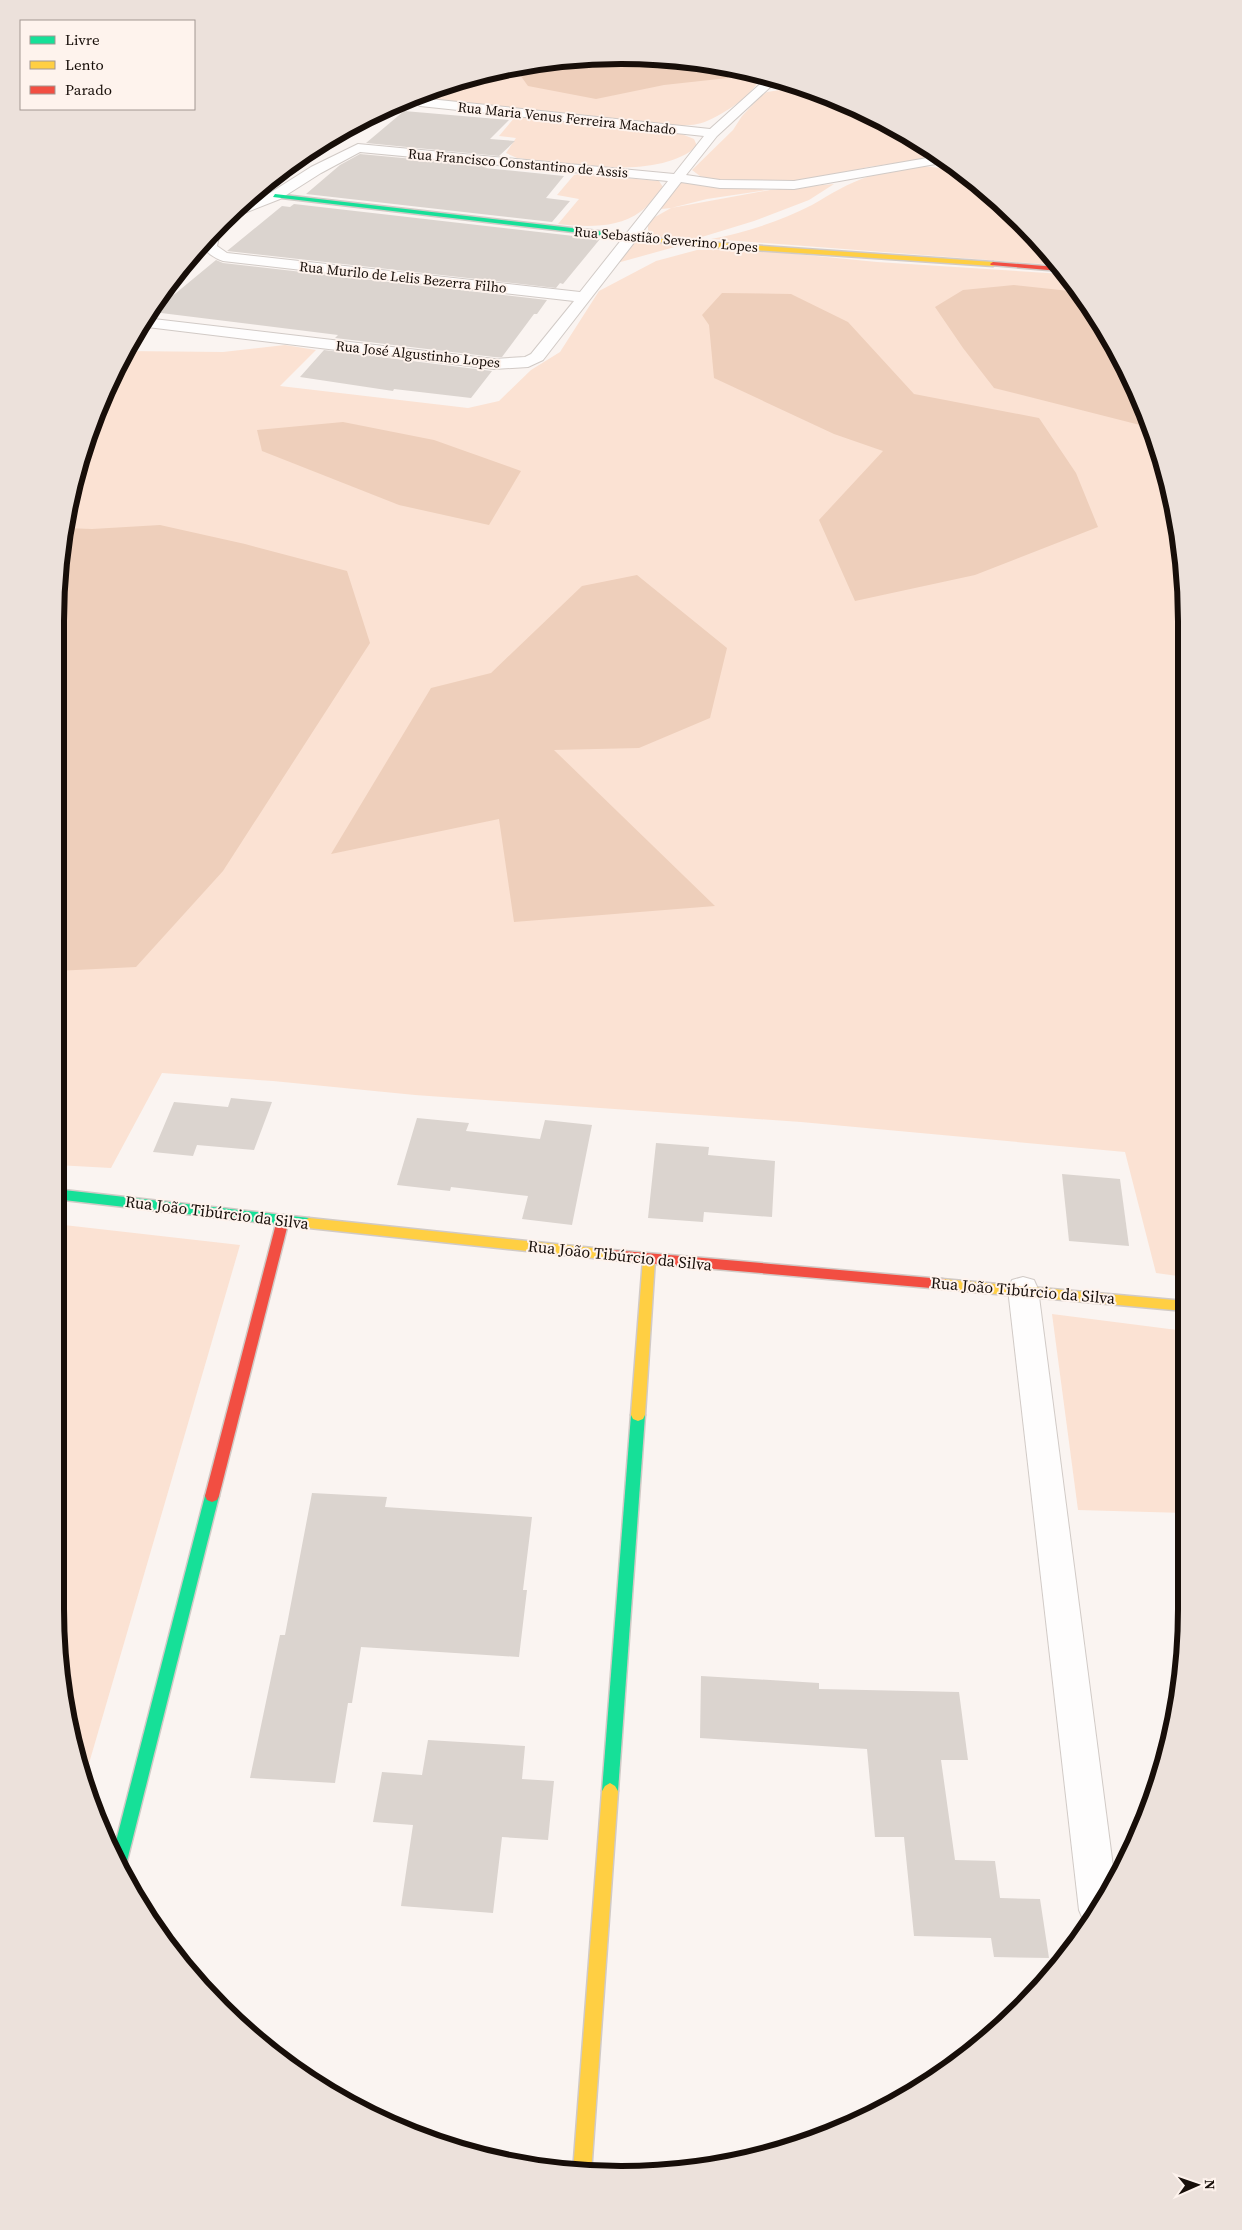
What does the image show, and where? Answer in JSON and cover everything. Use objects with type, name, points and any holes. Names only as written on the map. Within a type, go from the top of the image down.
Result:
[{"type":"street","name":"Rua José Algustinho Lopes","points":[[150,323],[494,364],[528,362],[537,358],[582,297],[713,133],[768,84]]},
{"type":"street","name":"Rua Maria Venus Ferreira Machado","points":[[420,102],[713,133]]},
{"type":"street","name":"Rua Francisco Constantino de Assis","points":[[275,196],[316,170],[358,148],[737,185],[794,185],[934,160]]},
{"type":"street","points":[[250,206],[275,196]]},
{"type":"street","name":"Rua Sebastião Severino Lopes","points":[[275,196],[695,244],[1052,269]]},
{"type":"street","name":"Rua Murilo de Lelis Bezerra Filho","points":[[210,246],[223,258],[582,297]]},
{"type":"street","name":"Rua João Tibúrcio da Silva","points":[[64,1195],[649,1259],[1022,1289],[1178,1305]]},
{"type":"street","points":[[121,1854],[283,1220]]},
{"type":"street","points":[[583,2165],[649,1259]]},
{"type":"street","points":[[1022,1289],[1098,1898]]},
{"type":"shaded area","points":[[585,65],[657,65],[730,74],[758,81],[746,97],[722,114],[694,125],[680,126],[425,100],[512,74]]},
{"type":"shaded area","points":[[585,65],[657,65],[728,74],[728,78],[664,85],[596,99],[528,86],[519,73]]},
{"type":"shaded area","points":[[786,89],[834,106],[900,138],[931,158],[868,167],[788,184],[719,181],[700,176],[692,170],[733,130],[742,116],[767,92]]},
{"type":"shaded area","points":[[515,117],[679,133],[694,139],[697,146],[680,157],[659,164],[636,167],[585,166],[517,158],[506,153],[516,138],[499,136]]},
{"type":"shaded area","points":[[345,137],[335,144],[281,179]]},
{"type":"shaded area","points":[[922,166],[946,169],[988,202],[1015,227],[1049,265],[711,239],[749,230],[775,221],[812,205],[847,185],[870,176],[902,168]]},
{"type":"shaded area","points":[[574,175],[659,181],[663,187],[643,210],[631,218],[600,226],[558,224],[579,199],[557,195]]},
{"type":"shaded area","points":[[678,182],[767,190],[707,199],[661,209],[668,195]]},
{"type":"shaded area","points":[[834,184],[809,200],[754,221],[692,240],[648,236],[648,221],[671,208],[770,190]]},
{"type":"shaded area","points":[[635,242],[682,245],[617,263]]},
{"type":"shaded area","points":[[745,249],[877,262],[1056,274],[1104,342],[1121,375],[1149,442],[1159,477],[1168,512],[1177,585],[1178,1276],[1156,1273],[1125,1152],[801,1122],[415,1095],[273,1081],[162,1073],[111,1168],[64,1165],[65,585],[74,512],[93,442],[106,408],[133,351],[223,352],[285,345],[316,350],[280,386],[468,408],[499,401],[531,370],[560,352],[599,291],[656,261],[697,250]]},
{"type":"shaded area","points":[[1014,285],[1070,291],[1104,342],[1136,408],[1148,440],[1140,425],[994,388],[963,348],[935,307],[963,290]]},
{"type":"shaded area","points":[[722,293],[791,294],[848,322],[914,394],[1039,418],[1076,473],[1098,527],[975,575],[855,601],[819,520],[883,451],[834,434],[714,378],[709,325],[702,315]]},
{"type":"shaded area","points":[[343,422],[434,440],[521,471],[489,525],[399,505],[262,451],[257,430]]},
{"type":"shaded area","points":[[160,525],[245,544],[347,571],[370,643],[223,871],[136,967],[64,971],[65,585],[72,528]]},
{"type":"shaded area","points":[[637,575],[727,648],[710,718],[639,748],[554,750],[715,906],[514,922],[499,819],[331,854],[431,688],[491,673],[582,586]]},
{"type":"shaded area","points":[[64,1225],[240,1245],[87,1769],[74,1718],[65,1645]]},
{"type":"shaded area","points":[[1052,1314],[1178,1330],[1178,1513],[1078,1510]]},
{"type":"building","points":[[404,111],[509,120],[490,139],[515,141],[499,156],[366,143]]},
{"type":"building","points":[[360,154],[488,166],[485,168],[564,176],[546,198],[570,201],[552,222],[306,194],[340,165]]},
{"type":"building","points":[[294,204],[600,239],[563,284],[560,283],[556,288],[227,251],[282,206],[290,207]]},
{"type":"building","points":[[216,260],[223,263],[547,300],[537,314],[534,314],[502,357],[335,338],[338,335],[157,313],[164,303]]},
{"type":"building","points":[[324,350],[492,371],[471,398],[394,389],[393,391],[300,377]]},
{"type":"building","points":[[231,1098],[272,1102],[254,1150],[197,1145],[193,1156],[153,1152],[174,1102],[228,1107]]},
{"type":"building","points":[[417,1118],[469,1123],[466,1131],[540,1139],[545,1120],[592,1125],[572,1225],[522,1219],[528,1196],[451,1187],[450,1191],[397,1185]]},
{"type":"building","points":[[656,1143],[709,1147],[708,1155],[775,1161],[772,1217],[704,1212],[703,1222],[648,1218]]},
{"type":"building","points":[[1062,1174],[1120,1179],[1129,1246],[1069,1241]]},
{"type":"building","points":[[312,1493],[387,1497],[385,1507],[532,1517],[523,1590],[527,1590],[519,1657],[361,1647],[352,1703],[348,1703],[335,1783],[250,1778],[280,1635],[285,1635]]},
{"type":"building","points":[[701,1676],[819,1683],[819,1689],[959,1692],[968,1760],[941,1760],[955,1860],[995,1861],[1000,1898],[1040,1899],[1049,1958],[994,1957],[991,1938],[914,1936],[904,1837],[875,1837],[867,1749],[700,1738]]},
{"type":"building","points":[[428,1740],[525,1746],[522,1779],[554,1781],[548,1840],[502,1837],[493,1913],[401,1906],[413,1825],[373,1822],[382,1772],[422,1775]]},
{"type":"traffic: fast","points":[[275,196],[650,239]]},
{"type":"traffic: fast","points":[[64,1195],[309,1223]]},
{"type":"traffic: fast","points":[[610,1791],[638,1415]]},
{"type":"traffic: fast","points":[[121,1854],[212,1496]]},
{"type":"traffic: slow","points":[[650,239],[695,244],[993,264]]},
{"type":"traffic: slow","points":[[309,1223],[612,1255]]},
{"type":"traffic: slow","points":[[638,1415],[649,1259]]},
{"type":"traffic: slow","points":[[942,1284],[1178,1305]]},
{"type":"traffic: slow","points":[[583,2165],[610,1791]]},
{"type":"traffic: jam","points":[[993,264],[1052,268]]},
{"type":"traffic: jam","points":[[212,1496],[283,1220]]},
{"type":"traffic: jam","points":[[612,1255],[942,1284]]}]
